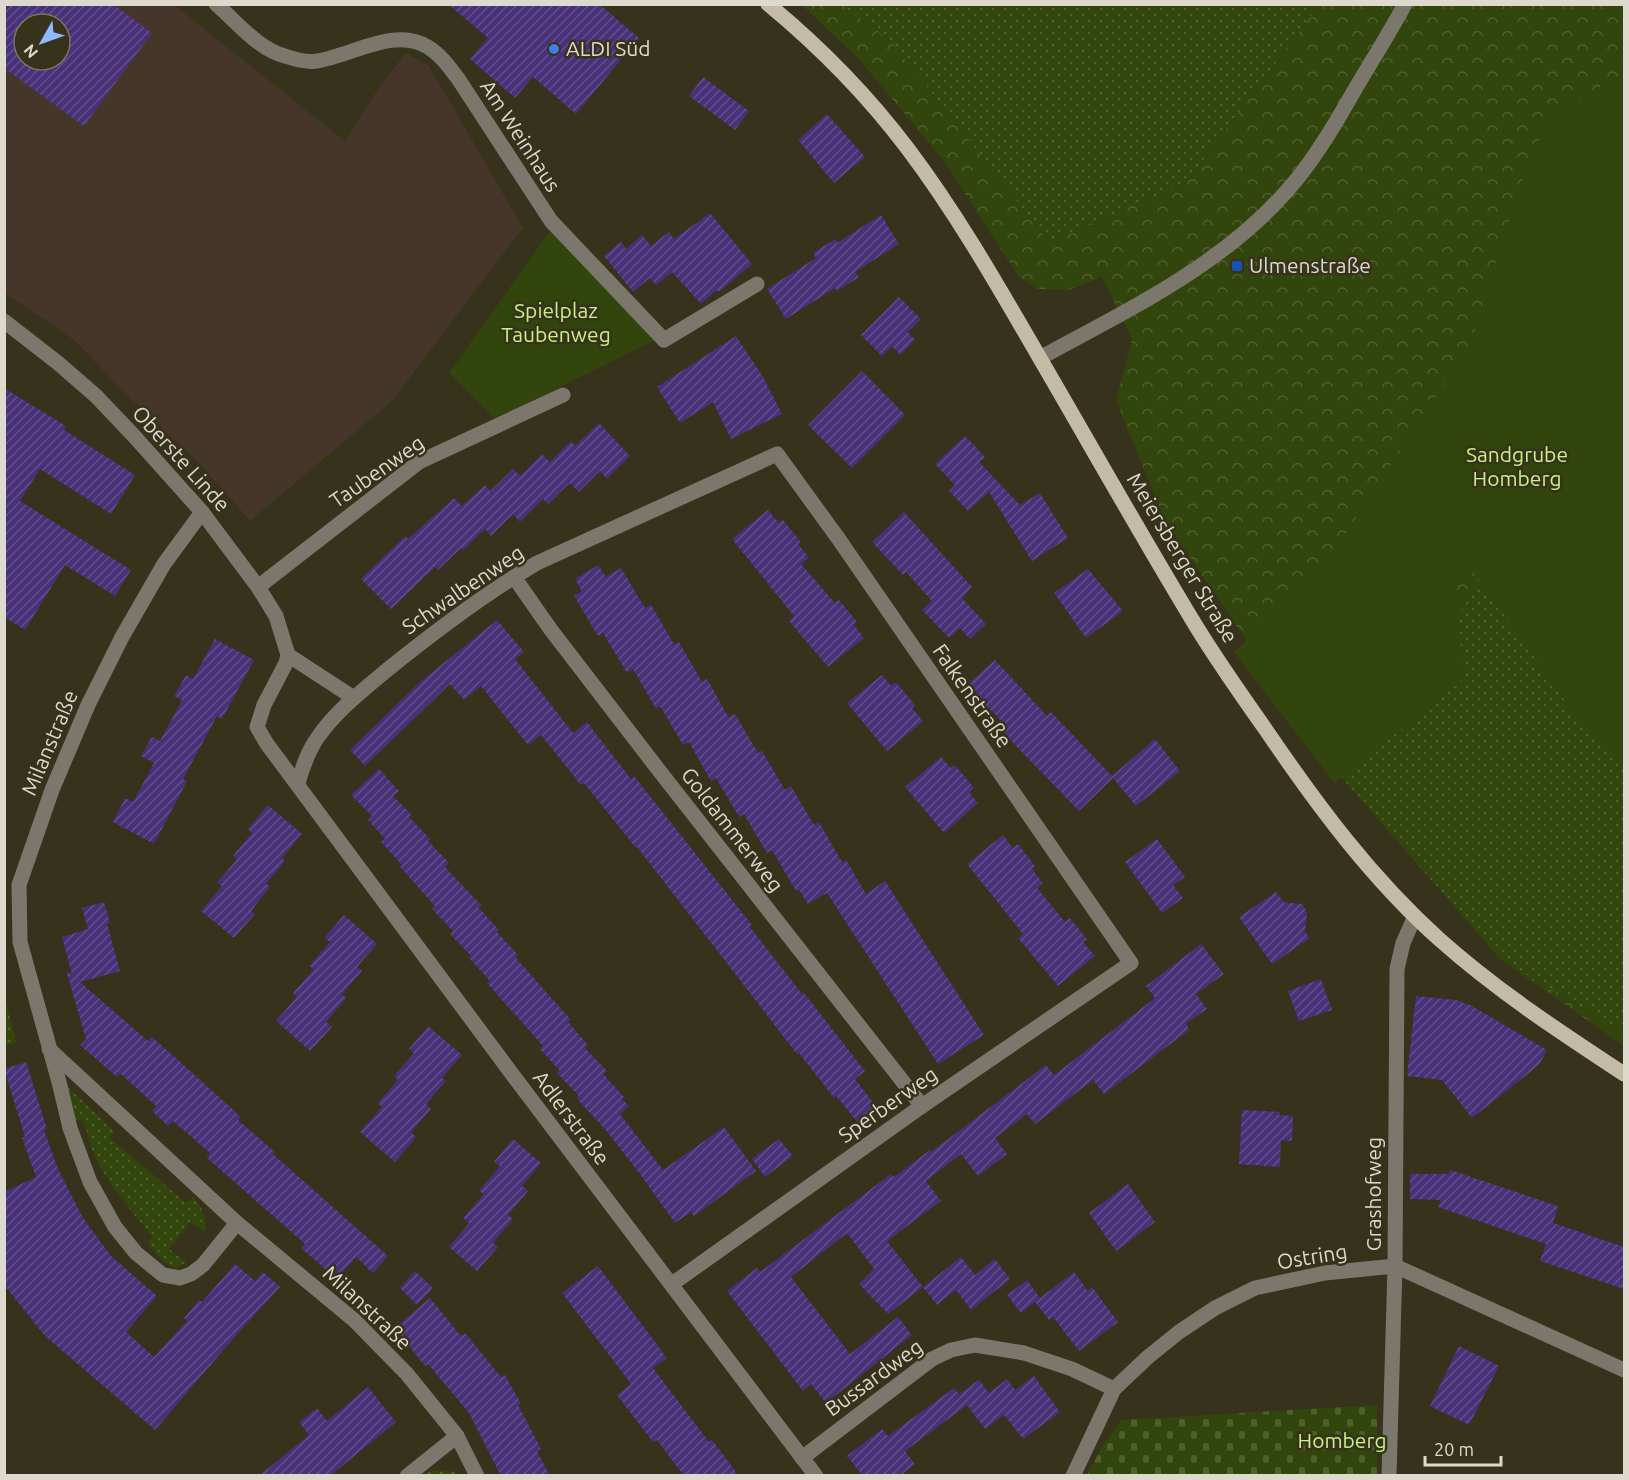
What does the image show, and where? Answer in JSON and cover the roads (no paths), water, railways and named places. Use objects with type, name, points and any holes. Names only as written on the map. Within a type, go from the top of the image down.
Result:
[{"type":"main road","name":"Meiersberger Straße","points":[[768,4],[845,76],[909,150],[967,237],[1040,358],[1197,628],[1302,782],[1360,858],[1415,916],[1474,970],[1512,999],[1624,1074]]},
{"type":"street","name":"Am Weinhaus","points":[[216,4],[265,47],[284,56],[315,62],[382,42],[412,39],[428,47],[446,63],[459,80],[551,221],[664,340],[757,284]]},
{"type":"street","points":[[1040,358],[1155,295],[1198,268],[1253,224],[1297,180],[1333,127],[1405,4]]},
{"type":"street","name":"Oberste Linde","points":[[4,321],[96,396],[202,512],[258,587],[276,616],[288,655]]},
{"type":"street","name":"Taubenweg","points":[[258,587],[419,462],[563,395]]},
{"type":"street","name":"Schwalbenweg","points":[[354,698],[426,640],[514,577],[547,559],[777,454]]},
{"type":"street","name":"Falkenstraße","points":[[777,454],[845,548],[1131,963]]},
{"type":"street","name":"Milanstraße","points":[[202,512],[164,564],[122,637],[88,705],[51,790],[19,885],[20,942],[70,1128],[90,1182],[115,1227],[136,1253],[164,1275],[180,1278],[191,1274],[203,1265],[237,1223]]},
{"type":"street","name":"Goldammerweg","points":[[514,577],[550,630],[922,1106]]},
{"type":"street","points":[[288,655],[354,698],[318,736],[306,756],[298,783]]},
{"type":"street","name":"Adlerstraße","points":[[288,655],[264,705],[257,727],[267,744],[515,1078],[816,1476]]},
{"type":"street","name":"Grashofweg","points":[[1389,1476],[1395,1266],[1397,969],[1403,944],[1415,916]]},
{"type":"street","name":"Sperberweg","points":[[672,1284],[922,1106],[1131,963]]},
{"type":"street","name":"Milanstraße","points":[[49,1049],[237,1223],[354,1320],[407,1374],[457,1436],[477,1476]]},
{"type":"street","points":[[1395,1266],[1624,1370]]},
{"type":"street","name":"Ostring","points":[[1073,1476],[1114,1389],[1179,1332],[1215,1308],[1255,1288],[1325,1274],[1395,1266]]},
{"type":"street","name":"Bussardweg","points":[[802,1458],[932,1359],[951,1350],[975,1344],[1024,1353],[1072,1369],[1114,1389]]},
{"type":"street","points":[[407,1476],[457,1436]]},
{"type":"place","name":"ALDI Süd","points":[[554,49]]},
{"type":"place","name":"Ulmenstraße","points":[[1237,266]]},
{"type":"park label","name":"Spielplaz Taubenweg","points":[[556,323]]},
{"type":"park label","name":"Sandgrube Homberg","points":[[1517,467]]},
{"type":"park label","name":"Homberg","points":[[1342,1441]]}]
